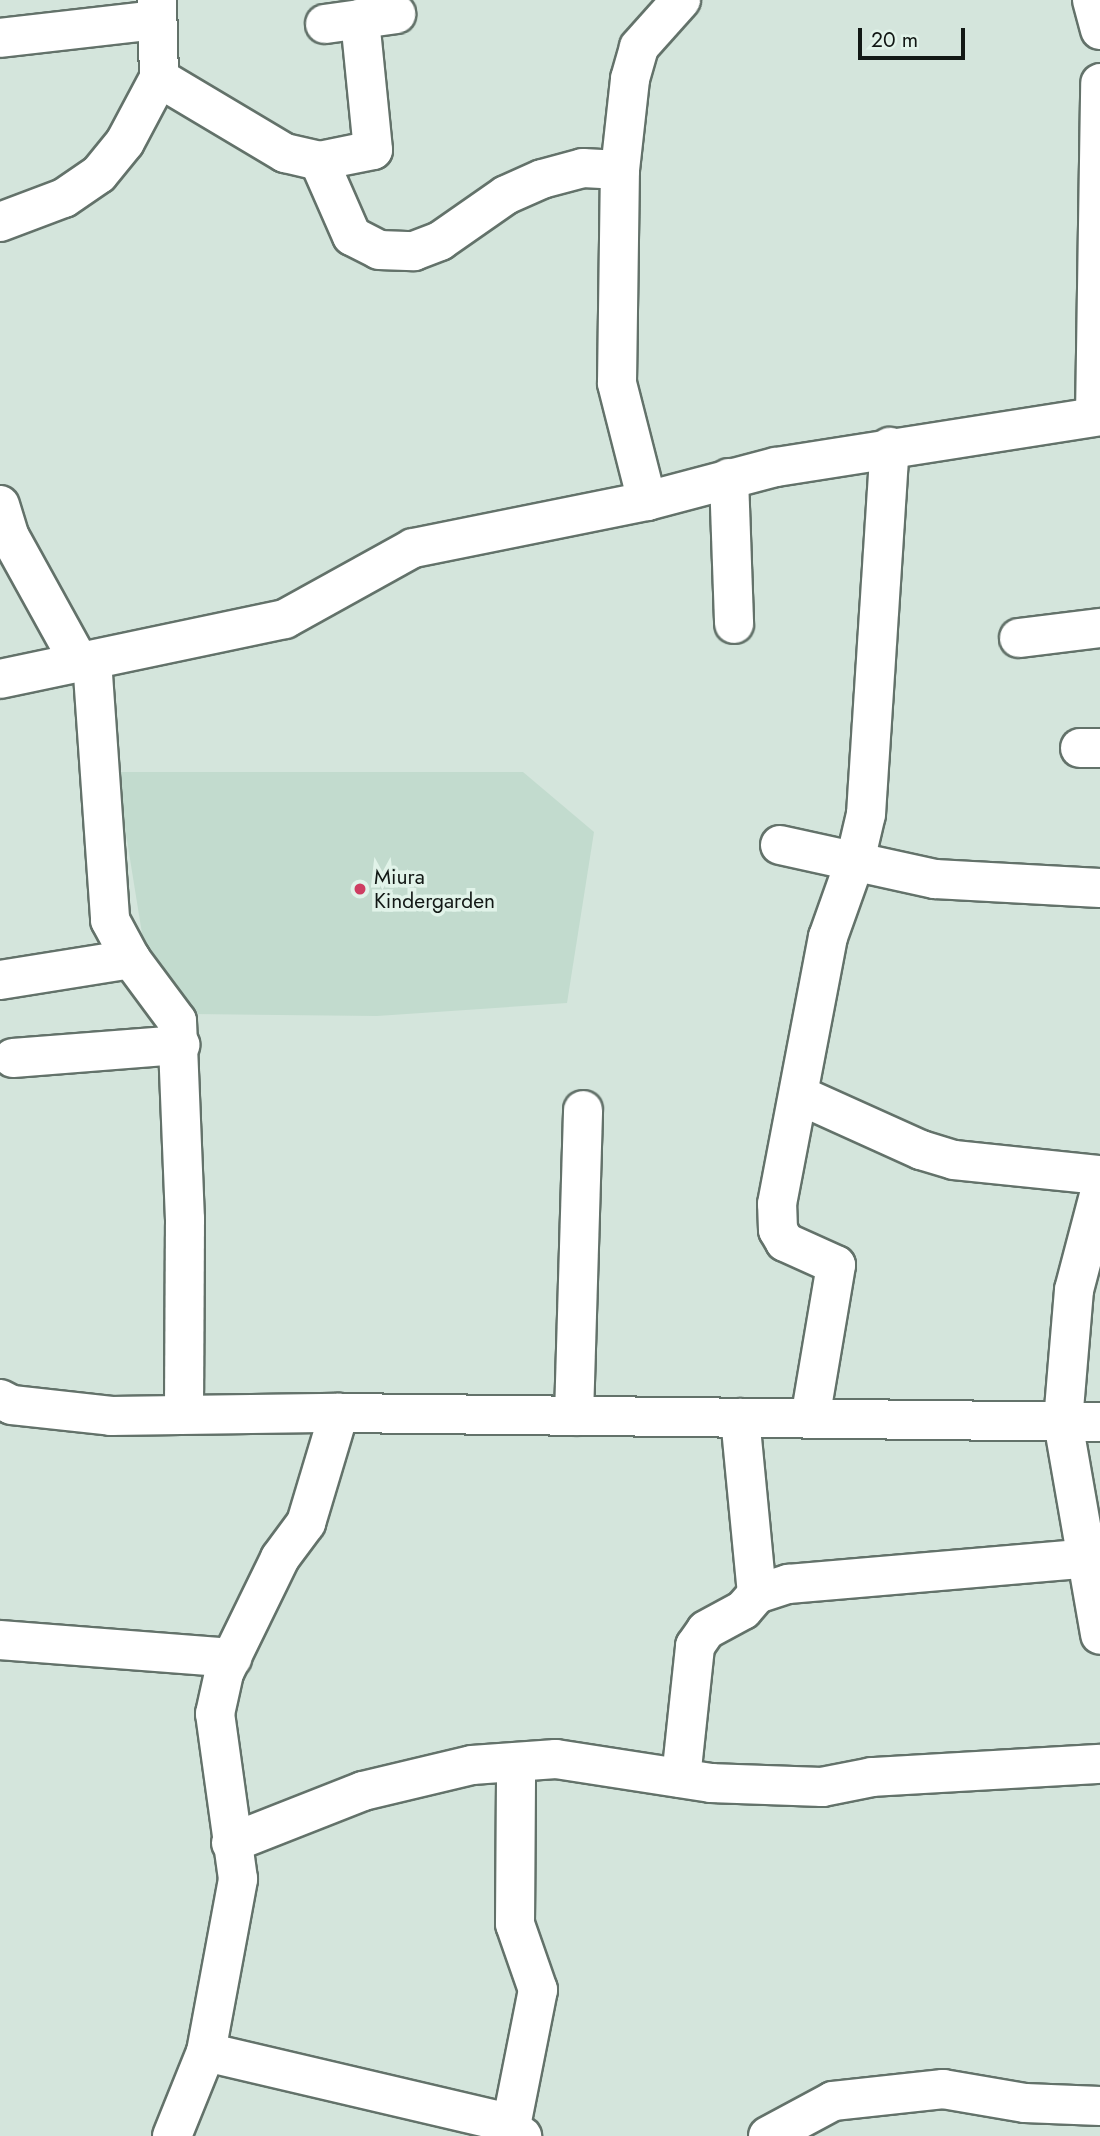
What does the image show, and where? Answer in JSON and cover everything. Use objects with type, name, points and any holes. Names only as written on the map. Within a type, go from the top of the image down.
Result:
[{"type":"street","points":[[647,501],[617,383],[620,170],[630,79],[639,47],[681,0]]},
{"type":"street","points":[[1092,0],[1100,30]]},
{"type":"street","points":[[0,38],[157,10],[159,78],[125,142],[99,173],[64,198],[2,215]]},
{"type":"street","points":[[159,78],[285,153],[319,161],[373,150],[360,19]]},
{"type":"street","points":[[0,679],[285,619],[414,548],[647,501],[729,478],[890,447],[1098,416],[1100,83]]},
{"type":"street","points":[[319,161],[352,236],[379,250],[414,251],[440,241],[506,195],[542,179],[583,168],[620,170]]},
{"type":"street","points":[[810,1419],[836,1265],[785,1242],[778,1230],[777,1204],[828,937],[855,861],[866,814],[890,447]]},
{"type":"street","points":[[729,478],[733,624]]},
{"type":"street","points":[[0,505],[10,537],[85,661],[104,797],[104,878],[110,920],[131,959],[177,1021],[180,1045],[184,1412]]},
{"type":"street","points":[[1018,638],[1100,628]]},
{"type":"street","points":[[780,845],[935,879],[1100,888]]},
{"type":"street","points":[[0,979],[131,959]]},
{"type":"street","points":[[13,1058],[180,1045]]},
{"type":"street","points":[[799,1095],[921,1150],[954,1160],[1100,1175]]},
{"type":"street","points":[[575,1416],[583,1110]]},
{"type":"street","points":[[1100,1191],[1074,1290],[1082,1422],[1067,1461],[1094,1557],[1100,1635]]},
{"type":"street","points":[[0,1399],[12,1405],[111,1416],[184,1412],[1082,1422]]},
{"type":"street","points":[[172,2136],[206,2052],[238,1879],[230,1843],[215,1714],[232,1658],[280,1558],[306,1523],[339,1413]]},
{"type":"street","points":[[740,1418],[757,1594]]},
{"type":"street","points":[[681,1778],[695,1646],[706,1629],[743,1610],[757,1594],[788,1584],[1094,1557]]},
{"type":"street","points":[[0,1640],[232,1658]]},
{"type":"street","points":[[230,1843],[363,1791],[472,1765],[556,1759],[681,1778],[822,1787],[872,1777],[1100,1764]]},
{"type":"street","points":[[206,2052],[517,2131],[538,1990],[515,1924],[516,1762]]},
{"type":"street","points":[[768,2136],[833,2101],[943,2089],[1025,2103],[1100,2106]]},
{"type":"shaded area","name":"Miura Kindergarden","points":[[116,772],[523,772],[594,832],[567,1003],[377,1016],[193,1014],[144,946]]},
{"type":"place","name":"Miura Kindergarden","points":[[360,889]]}]
